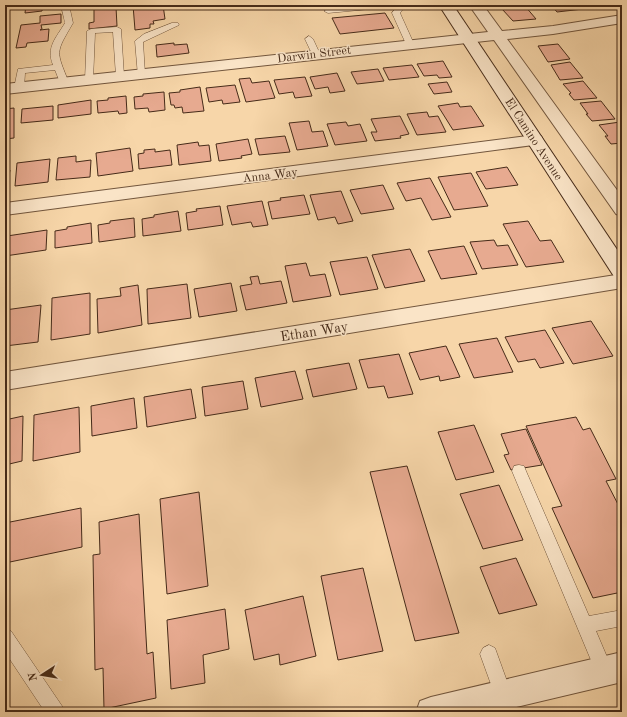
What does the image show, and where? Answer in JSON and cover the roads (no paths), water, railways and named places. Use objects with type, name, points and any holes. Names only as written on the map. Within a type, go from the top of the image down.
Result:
[{"type":"street","name":"El Camino Avenue","points":[[446,5],[622,273]]},
{"type":"street","points":[[476,5],[622,210]]},
{"type":"street","name":"Darwin Street","points":[[12,89],[316,54],[553,30],[622,19]]},
{"type":"street","name":"Anna Way","points":[[5,209],[535,140]]},
{"type":"street","name":"Ethan Way","points":[[5,381],[622,281]]},
{"type":"street","points":[[431,712],[613,669]]},
{"type":"lane","points":[[64,83],[54,56],[55,47],[68,23],[65,5]]},
{"type":"lane","points":[[328,11],[391,5]]},
{"type":"lane","points":[[402,5],[396,13],[410,44]]},
{"type":"lane","points":[[141,74],[139,41],[147,36],[175,25]]},
{"type":"lane","points":[[89,80],[91,31],[117,29],[120,76]]},
{"type":"lane","points":[[309,39],[316,54]]},
{"type":"lane","points":[[12,89],[21,71],[57,67]]},
{"type":"lane","points":[[519,471],[584,625],[613,669]]},
{"type":"lane","points":[[584,625],[622,618]]},
{"type":"lane","points":[[5,637],[56,712]]},
{"type":"lane","points":[[489,654],[503,695]]}]
